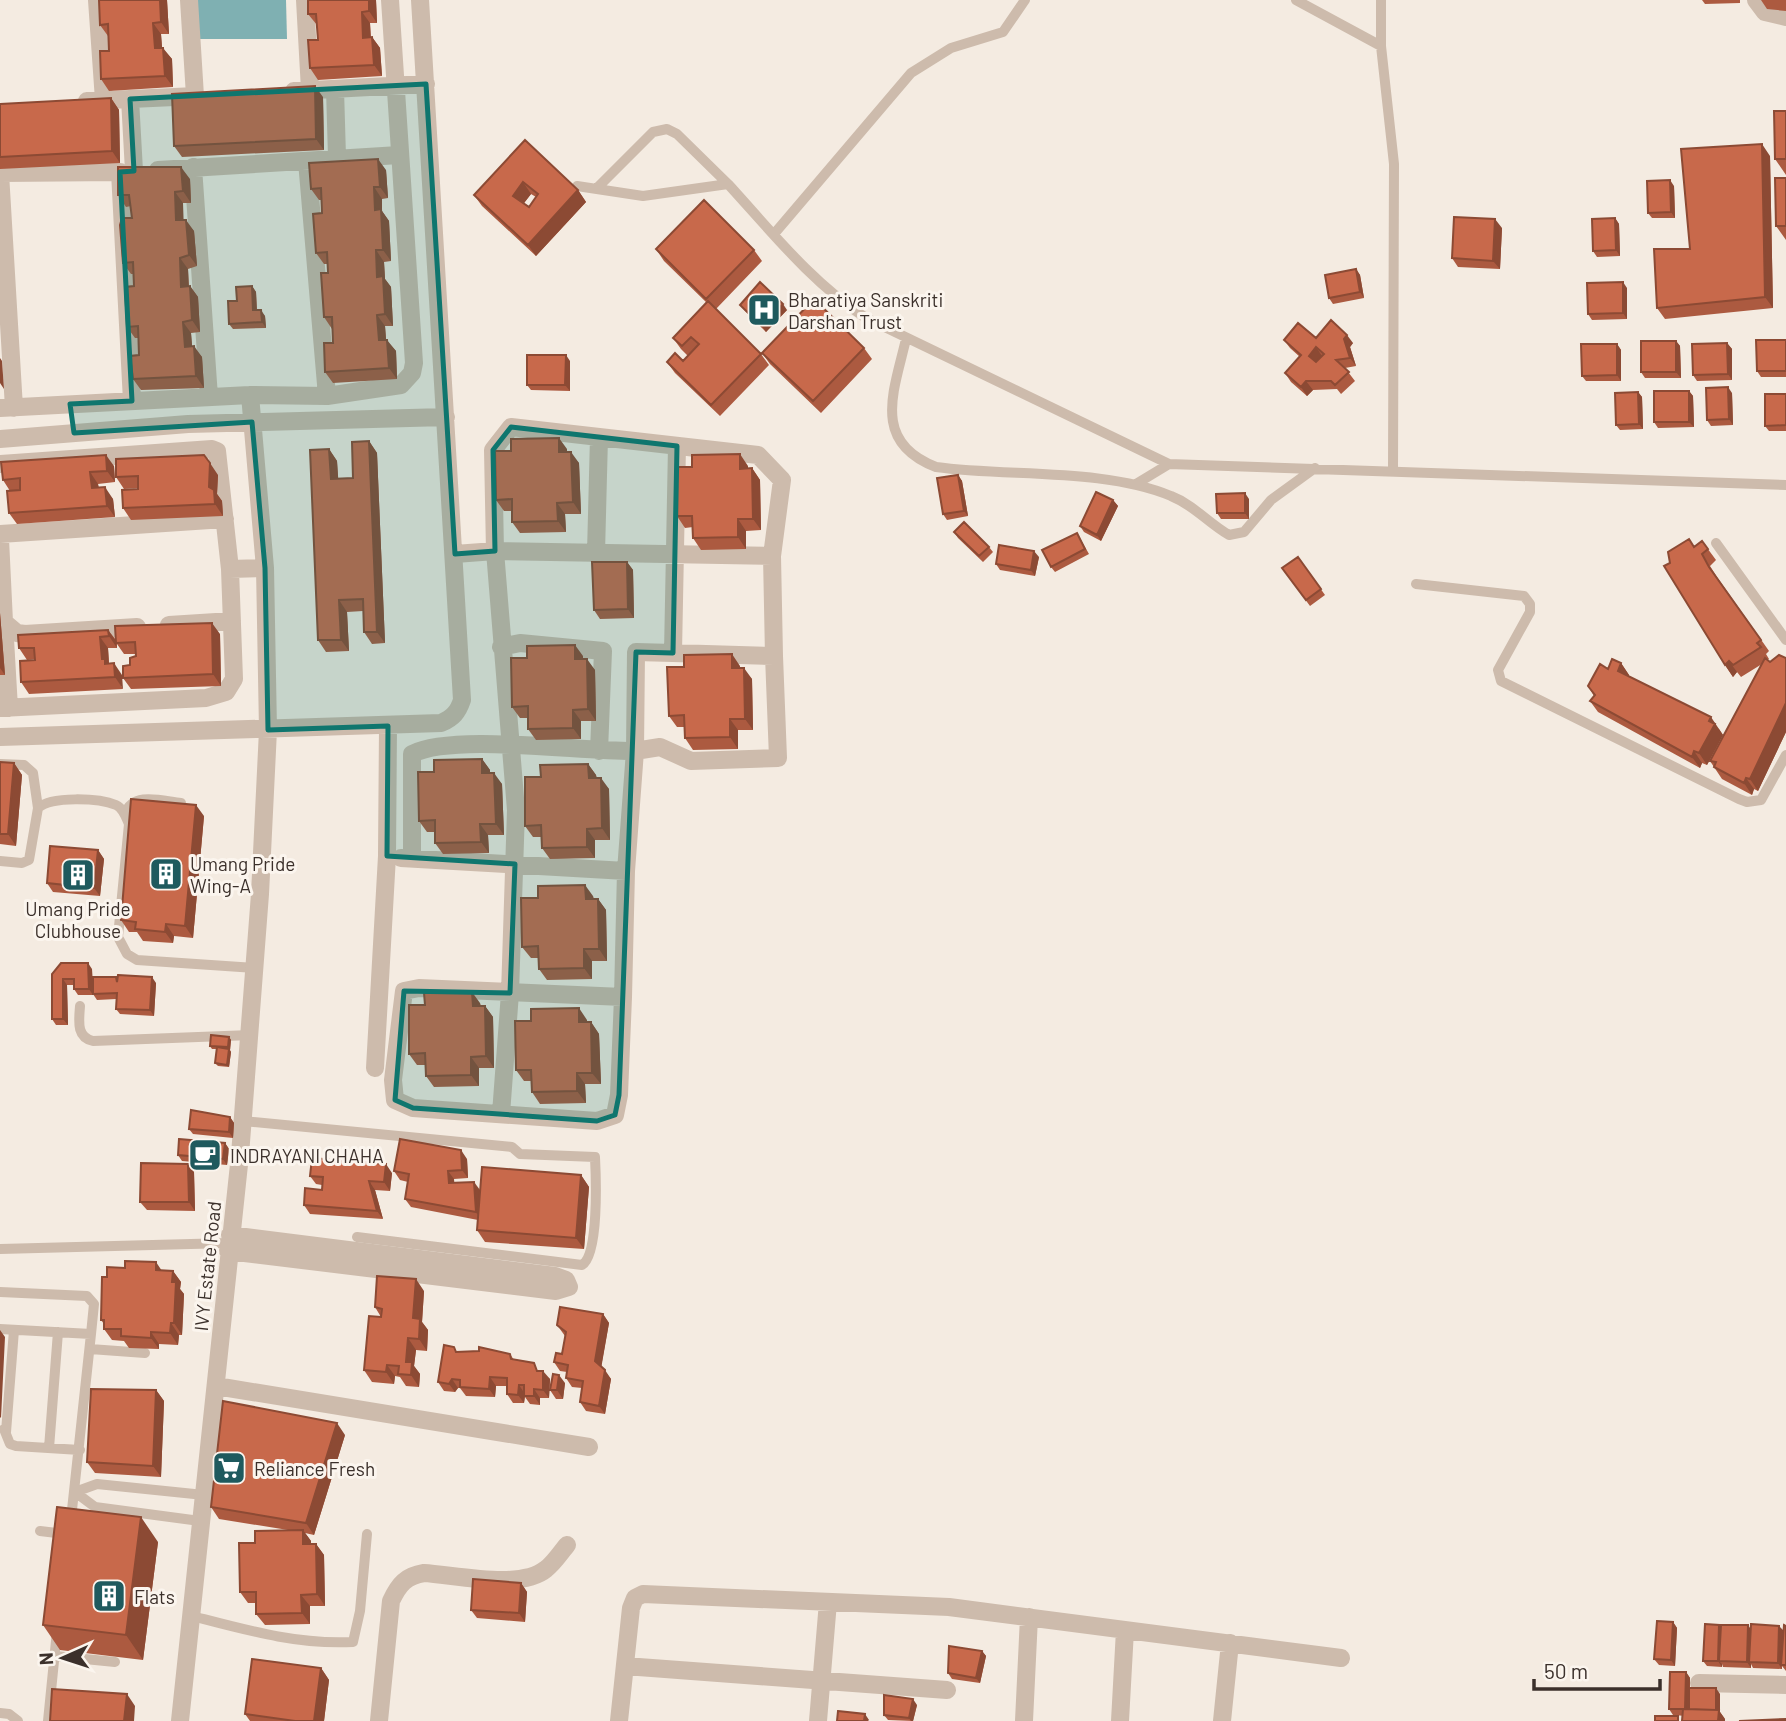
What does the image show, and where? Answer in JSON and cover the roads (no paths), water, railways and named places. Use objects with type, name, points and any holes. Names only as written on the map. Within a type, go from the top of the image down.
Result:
[{"type":"street","points":[[97,0],[104,100]]},
{"type":"street","points":[[189,0],[195,96]]},
{"type":"street","points":[[305,0],[310,90]]},
{"type":"street","points":[[390,0],[412,373],[401,385],[327,396],[250,395],[7,408],[0,173],[127,172],[182,164],[399,155]]},
{"type":"street","points":[[0,737],[441,723],[451,718],[462,700],[420,0]]},
{"type":"street","points":[[1756,0],[1765,12],[1786,17]]},
{"type":"street","points":[[272,92],[426,85]]},
{"type":"street","points":[[335,89],[337,157]]},
{"type":"street","points":[[65,102],[220,94]]},
{"type":"street","points":[[173,97],[174,121]]},
{"type":"street","points":[[130,99],[127,172],[132,401]]},
{"type":"street","points":[[307,160],[327,396]]},
{"type":"street","points":[[182,164],[209,397]]},
{"type":"street","name":"IVY Estate Road","points":[[180,1721],[251,1035],[268,730],[265,568],[250,395]]},
{"type":"street","points":[[70,404],[74,433]]},
{"type":"street","points":[[0,439],[253,422],[446,417]]},
{"type":"street","points":[[412,859],[412,754],[426,747],[513,746],[599,751],[635,751],[660,747],[691,761],[778,758],[772,556],[782,480],[758,456],[510,427],[493,450],[501,647],[513,746],[515,864],[510,993],[501,1114]]},
{"type":"street","points":[[596,553],[599,437]]},
{"type":"street","points":[[673,653],[677,446]]},
{"type":"street","points":[[0,464],[212,449],[219,454],[230,569],[234,679],[226,692],[217,696],[5,708],[0,537],[225,519]]},
{"type":"street","points":[[455,554],[495,551],[772,556]]},
{"type":"street","points":[[230,569],[265,568]]},
{"type":"street","points":[[4,622],[17,633],[25,634],[232,621]]},
{"type":"street","points":[[501,647],[520,643],[603,651],[774,656]]},
{"type":"street","points":[[599,751],[603,651]]},
{"type":"street","points":[[623,996],[419,988],[404,991],[393,1080],[395,1100],[413,1108],[597,1121],[615,1115],[619,1095],[623,996],[626,871],[635,751],[636,652]]},
{"type":"street","points":[[375,1068],[387,856],[388,726]]},
{"type":"street","points":[[387,856],[626,871]]},
{"type":"street","points":[[229,1243],[404,1258],[555,1276],[569,1282],[569,1287],[556,1291],[404,1258]]},
{"type":"street","points":[[216,1387],[589,1447]]},
{"type":"street","points":[[379,1721],[391,1601],[398,1586],[411,1575],[424,1573],[530,1579],[547,1569],[568,1545]]},
{"type":"street","points":[[619,1721],[631,1608],[635,1598],[643,1594],[949,1607],[1341,1658]]},
{"type":"street","points":[[818,1721],[828,1602]]},
{"type":"street","points":[[1024,1721],[1029,1618]]},
{"type":"street","points":[[1120,1721],[1125,1630]]},
{"type":"street","points":[[1222,1721],[1230,1643]]},
{"type":"street","points":[[625,1667],[947,1690]]},
{"type":"street","points":[[1699,1683],[1786,1685]]},
{"type":"lane","points":[[774,234],[875,111],[911,73],[951,48],[1003,32],[1025,0]]},
{"type":"lane","points":[[1296,0],[1381,46]]},
{"type":"lane","points":[[1381,0],[1381,46],[1394,164],[1393,470]]},
{"type":"lane","points":[[596,189],[653,132],[667,129],[677,134],[728,184],[844,304],[906,339],[1170,464],[1786,485]]},
{"type":"lane","points":[[577,186],[643,196],[728,184]]},
{"type":"lane","points":[[906,339],[890,406],[892,424],[909,453],[936,467],[1136,484],[1173,496],[1197,509],[1221,530],[1238,534],[1252,525],[1278,494],[1315,468]]},
{"type":"lane","points":[[1136,484],[1170,464]]},
{"type":"lane","points":[[1716,543],[1786,640]]},
{"type":"lane","points":[[1416,584],[1524,596],[1530,604],[1530,612],[1497,670],[1501,681],[1739,799],[1747,802],[1761,800],[1786,755]]},
{"type":"lane","points":[[0,764],[24,765],[33,773],[38,808],[29,860],[0,861]]},
{"type":"lane","points":[[38,808],[55,798],[117,806],[125,814],[129,824],[118,937],[127,954],[136,960],[255,968]]},
{"type":"lane","points":[[125,814],[130,804],[138,799],[181,803]]},
{"type":"lane","points":[[80,1006],[82,1035],[93,1041],[251,1035]]},
{"type":"lane","points":[[243,1121],[512,1147],[520,1154],[595,1157],[596,1204],[587,1262],[576,1265],[459,1250],[404,1258],[357,1237]]},
{"type":"lane","points":[[0,1248],[229,1243]]},
{"type":"lane","points":[[0,1292],[87,1296],[94,1304],[80,1450],[67,1546]]},
{"type":"lane","points":[[0,1329],[91,1334]]},
{"type":"lane","points":[[14,1330],[3,1430],[10,1444],[80,1450]]},
{"type":"lane","points":[[49,1448],[58,1332]]},
{"type":"lane","points":[[90,1349],[145,1353]]},
{"type":"lane","points":[[86,1389],[100,1389]]},
{"type":"lane","points":[[75,1492],[97,1484],[204,1495]]},
{"type":"lane","points":[[75,1492],[95,1507],[200,1521]]},
{"type":"lane","points":[[40,1531],[69,1534]]},
{"type":"lane","points":[[192,1616],[276,1637],[330,1643],[353,1642],[360,1611],[368,1534]]},
{"type":"lane","points":[[48,1721],[59,1619]]},
{"type":"lane","points":[[55,1656],[115,1662]]},
{"type":"lane","points":[[51,1692],[63,1693]]},
{"type":"lane","points":[[0,1713],[9,1714],[18,1721]]},
{"type":"water","points":[[189,0],[286,0],[287,39],[191,39]]},
{"type":"place","name":"Bharatiya Sanskriti Darshan Trust","points":[[764,310]]},
{"type":"place","name":"Umang Pride Wing-A","points":[[166,874]]},
{"type":"place","name":"Umang Pride Clubhouse","points":[[78,875]]},
{"type":"place","name":"INDRAYANI CHAHA","points":[[205,1155]]},
{"type":"place","name":"Reliance Fresh","points":[[229,1468]]},
{"type":"place","name":"Flats","points":[[109,1596]]}]
